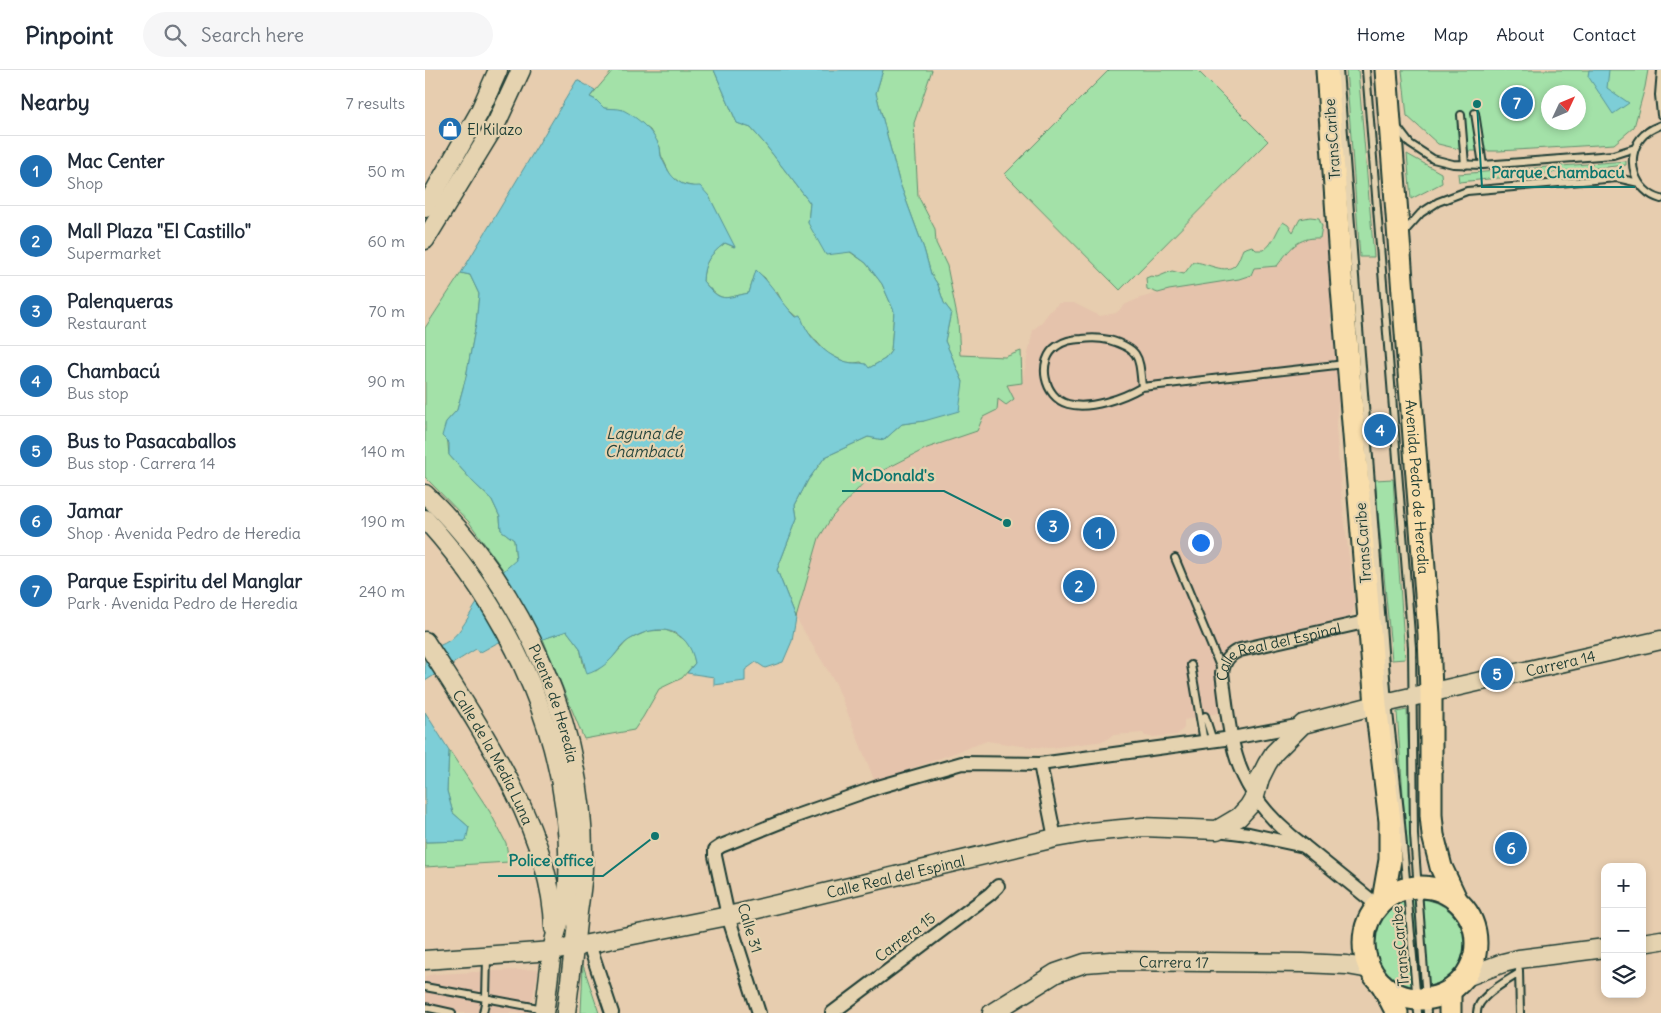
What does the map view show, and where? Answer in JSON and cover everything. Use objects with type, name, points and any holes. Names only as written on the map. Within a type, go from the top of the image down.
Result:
[{"type":"highway","points":[[1327,70],[1348,364],[1349,405],[1366,622],[1382,704],[1391,840],[1390,860],[1380,902]]},
{"type":"highway","name":"Avenida Pedro de Heredia","points":[[1386,70],[1428,617],[1422,695],[1431,815],[1433,835],[1441,867],[1456,899]]},
{"type":"highway","points":[[1375,976],[1398,995],[1422,1006],[1458,984],[1474,962],[1477,945],[1475,928],[1467,912],[1456,899],[1444,892],[1431,887],[1412,887],[1394,892],[1380,902],[1368,919],[1364,936],[1364,952],[1375,976],[1397,1013]]},
{"type":"highway","points":[[1450,1013],[1458,984]]},
{"type":"main road","points":[[425,240],[497,122],[521,70]]},
{"type":"main road","points":[[425,208],[479,113],[495,72]]},
{"type":"main road","name":"Puente de Heredia","points":[[425,494],[465,538],[495,577],[520,618],[541,662],[559,710],[573,763],[581,815],[583,868],[582,945],[566,1013]]},
{"type":"main road","name":"Puente de Heredia","points":[[425,519],[466,568],[485,596],[515,648],[533,688],[544,720],[557,770],[566,821],[568,856],[568,885],[563,914],[553,946]]},
{"type":"main road","name":"Calle de la Media Luna","points":[[425,640],[504,770],[533,835],[545,868],[550,892],[553,946]]},
{"type":"main road","name":"Carrera 14","points":[[1422,695],[1661,640]]},
{"type":"main road","points":[[1217,830],[1239,817],[1249,806],[1255,796],[1260,778],[1274,753],[1303,724],[1422,695]]},
{"type":"main road","name":"Calle Real del Espinal","points":[[425,960],[487,955],[553,946],[582,945],[728,916],[1055,838],[1090,832],[1143,827],[1217,830]]},
{"type":"main road","points":[[1646,942],[1661,940]]},
{"type":"main road","points":[[545,1011],[553,946]]},
{"type":"main road","points":[[1458,984],[1503,963],[1519,966],[1601,949]]},
{"type":"main road","name":"Carrera 17","points":[[992,1013],[1055,973],[1085,963],[1111,961],[1303,963],[1347,965],[1375,976]]},
{"type":"street","name":"Calle Real del Espinal","points":[[1366,622],[1240,650],[1233,653],[1227,659],[1223,665],[1222,673],[1232,738],[1240,769],[1255,796],[1272,818],[1305,846],[1380,902]]},
{"type":"street","points":[[1055,838],[1040,764],[1208,742],[1303,724]]},
{"type":"street","name":"Calle 31","points":[[759,1013],[728,916],[715,850],[793,817],[878,787],[962,763],[1040,764]]},
{"type":"street","name":"Calle Real del Espinal","points":[[1217,830],[1288,841],[1305,846]]},
{"type":"street","name":"Carrera 15","points":[[832,1013],[998,886]]},
{"type":"street","points":[[582,945],[612,1013]]},
{"type":"lane","name":"TransCaribe","points":[[1339,70],[1382,704],[1412,887],[1422,1006]]},
{"type":"lane","name":"TransCaribe","points":[[1366,70],[1412,647],[1422,695],[1412,887],[1422,1006]]},
{"type":"lane","points":[[1661,70],[1659,95],[1661,115]]},
{"type":"lane","points":[[1390,110],[1397,127],[1410,144],[1433,159],[1453,164],[1483,165],[1613,155],[1635,148]]},
{"type":"lane","points":[[1475,113],[1483,165]]},
{"type":"lane","points":[[1461,115],[1465,165]]},
{"type":"lane","points":[[1661,125],[1651,129],[1641,137],[1635,148],[1633,159],[1634,172],[1639,183],[1646,192],[1661,199]]},
{"type":"lane","points":[[1399,238],[1408,226],[1427,209],[1438,202],[1467,192],[1617,178],[1639,183]]},
{"type":"lane","points":[[1142,387],[1139,359],[1136,354],[1119,343],[1105,339],[1076,339],[1063,342],[1049,354],[1045,364],[1047,385],[1059,400],[1068,404],[1098,403],[1129,394],[1142,387],[1348,364]]},
{"type":"lane","points":[[1355,546],[1366,622]]},
{"type":"lane","points":[[1175,558],[1222,673]]},
{"type":"lane","points":[[1191,665],[1208,742]]},
{"type":"lane","points":[[1205,716],[1208,742]]},
{"type":"lane","points":[[483,1013],[486,998],[487,955]]},
{"type":"lane","points":[[1477,1013],[1477,1009],[1483,999],[1519,966]]},
{"type":"lane","points":[[1519,966],[1521,1013]]},
{"type":"lane","points":[[425,986],[545,1011]]},
{"type":"lane","points":[[425,1007],[452,1013]]},
{"type":"shaded area","points":[[1322,226],[1334,226],[1336,256],[1328,264],[1332,276],[1330,288],[1337,297],[1330,321],[1336,331],[1337,371],[1340,386],[1336,426],[1341,493],[1355,605],[1351,615],[1342,620],[1245,641],[1228,648],[1219,658],[1216,670],[1222,712],[1184,720],[1184,728],[1177,735],[1152,737],[1145,736],[1143,733],[1112,735],[1105,741],[1049,748],[987,741],[875,782],[836,684],[796,618],[819,538],[832,517],[869,478],[927,448],[977,431],[983,417],[1007,385],[1022,383],[1033,330],[1059,303],[1074,303],[1100,316],[1116,313],[1126,304],[1140,298],[1169,290],[1209,283],[1254,268],[1277,266],[1289,250],[1300,241],[1308,238],[1320,238]]},
{"type":"shaded area","points":[[539,969],[529,1013],[425,1013],[425,976]]},
{"type":"green space","points":[[613,70],[714,70],[737,123],[751,128],[810,203],[808,223],[866,263],[882,284],[894,311],[891,351],[885,359],[869,368],[861,362],[845,362],[827,353],[808,332],[802,321],[784,305],[777,292],[771,289],[765,278],[756,271],[749,293],[728,297],[719,296],[703,281],[706,263],[715,251],[725,243],[734,247],[709,196],[692,186],[682,184],[671,176],[661,155],[660,147],[650,130],[622,110],[604,108],[590,97]]},
{"type":"green space","points":[[883,70],[932,70],[914,123],[918,196],[935,229],[936,243],[947,266],[958,321],[960,355],[1005,357],[1021,351],[1022,383],[1007,385],[1014,399],[1006,405],[998,399],[997,410],[983,417],[977,431],[927,448],[868,478],[832,517],[819,538],[796,618],[777,570],[797,518],[795,505],[808,480],[825,457],[868,437],[884,440],[902,424],[924,421],[963,382],[945,341],[951,312],[944,303],[938,285],[931,274],[924,249],[899,181],[876,93]]},
{"type":"green space","points":[[1109,70],[1197,70],[1268,141],[1120,290],[1005,174]]},
{"type":"green space","points":[[1346,70],[1358,70],[1374,257],[1360,257]]},
{"type":"green space","points":[[1402,70],[1648,70],[1634,127],[1614,144],[1499,151],[1467,151],[1438,144],[1407,116]]},
{"type":"green space","points":[[1407,154],[1441,173],[1442,183],[1411,199]]},
{"type":"green space","points":[[1626,161],[1626,165],[1459,182],[1458,174]]},
{"type":"green space","points":[[1319,218],[1322,226],[1320,238],[1312,238],[1295,245],[1277,266],[1254,268],[1251,275],[1239,279],[1158,293],[1147,289],[1146,278],[1151,276],[1157,277],[1172,271],[1184,274],[1193,262],[1222,269],[1232,267],[1236,264],[1243,249],[1252,246],[1256,250],[1264,250],[1273,240],[1283,222],[1293,232],[1300,219]]},
{"type":"green space","points":[[461,273],[470,275],[479,294],[476,324],[466,377],[457,410],[446,422],[449,455],[492,500],[500,517],[501,530],[514,540],[516,561],[504,571],[469,522],[425,477],[425,328]]},
{"type":"green space","points":[[1393,479],[1405,659],[1392,660],[1375,480]]},
{"type":"green space","points":[[665,630],[686,641],[695,663],[682,678],[659,689],[634,730],[584,739],[543,639],[567,631],[580,648],[584,667],[596,671],[611,659],[628,640],[648,631]]},
{"type":"green space","points":[[1407,710],[1412,848],[1407,849],[1397,712]]},
{"type":"green space","points":[[449,750],[490,812],[506,843],[509,862],[425,867],[425,842],[465,841],[469,827],[453,813],[447,791]]},
{"type":"green space","points":[[1419,899],[1436,902],[1451,912],[1461,927],[1464,944],[1461,961],[1451,976],[1436,986],[1419,989],[1402,986],[1387,976],[1377,961],[1374,944],[1377,927],[1387,912],[1402,902]]},
{"type":"green space","points":[[583,965],[599,1013],[581,1013]]},
{"type":"water","name":"Laguna de Chambacú","points":[[714,70],[883,70],[876,93],[899,181],[924,249],[931,274],[938,285],[944,303],[951,312],[945,341],[963,382],[959,411],[924,421],[902,424],[884,440],[868,437],[825,457],[808,480],[795,505],[797,518],[777,570],[796,618],[792,641],[783,662],[765,668],[756,662],[745,670],[745,681],[714,685],[714,677],[687,673],[695,663],[686,642],[679,635],[661,630],[640,634],[629,640],[604,665],[587,674],[580,648],[567,631],[543,639],[497,643],[479,653],[476,649],[425,681],[425,651],[450,640],[458,632],[485,591],[516,560],[514,540],[501,530],[500,517],[492,500],[449,455],[449,443],[442,436],[446,422],[457,410],[466,377],[476,324],[479,294],[470,275],[461,273],[577,80],[595,90],[590,97],[604,108],[623,110],[634,116],[653,135],[660,146],[664,163],[675,179],[685,185],[700,186],[709,196],[735,247],[725,243],[715,251],[706,263],[703,281],[709,288],[723,298],[749,293],[756,270],[796,317],[801,316],[812,338],[832,356],[849,363],[866,364],[869,368],[885,359],[891,351],[894,311],[882,284],[866,263],[851,252],[826,255],[808,223],[810,203],[751,128],[737,123]]},
{"type":"water","points":[[1589,70],[1609,70],[1607,88],[1629,103],[1613,114],[1588,76]]},
{"type":"water","points":[[425,712],[449,750],[447,791],[453,813],[469,827],[466,841],[425,842]]},
{"type":"place","name":"Parque Espiritu del Manglar","points":[[1517,103]]},
{"type":"place","name":"Parque Chambacú","points":[[1477,104]]},
{"type":"place","name":"El Kilazo","points":[[450,129]]},
{"type":"place","name":"Chambacú","points":[[1380,430]]},
{"type":"place","name":"McDonald's","points":[[1007,523]]},
{"type":"place","name":"Palenqueras","points":[[1053,526]]},
{"type":"place","name":"Mac Center","points":[[1099,533]]},
{"type":"place","name":"Mall Plaza \"El Castillo\"","points":[[1079,586]]},
{"type":"place","name":"Bus to Pasacaballos","points":[[1497,674]]},
{"type":"place","name":"Police office","points":[[655,836]]},
{"type":"place","name":"Jamar","points":[[1511,848]]}]
